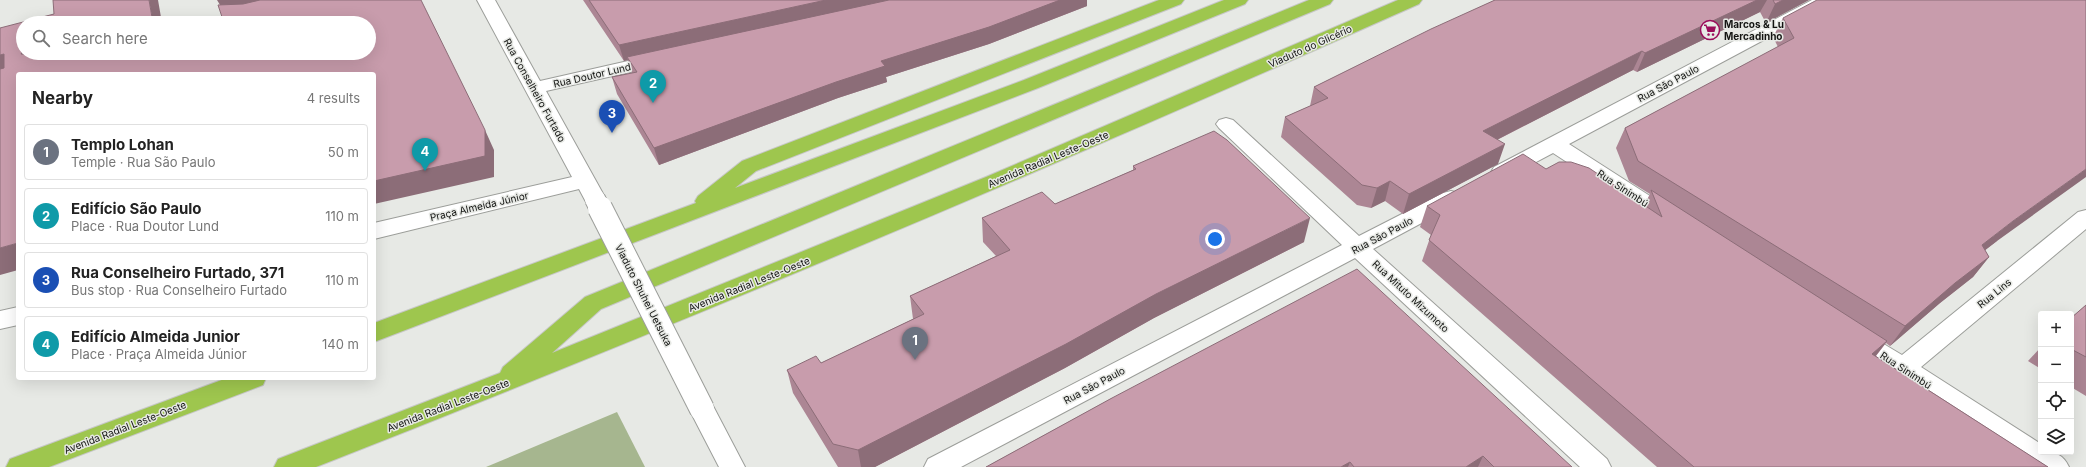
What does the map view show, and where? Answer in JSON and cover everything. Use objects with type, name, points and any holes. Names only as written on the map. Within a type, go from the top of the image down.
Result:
[{"type":"highway","points":[[691,213],[749,166],[1175,0]]},
{"type":"highway","points":[[376,332],[1031,84],[1240,0]]},
{"type":"highway","points":[[499,385],[593,303],[1324,0]]},
{"type":"highway","name":"Viaduto do Glicério","points":[[1206,92],[1413,0]]},
{"type":"highway","name":"Avenida Radial Leste-Oeste","points":[[287,467],[499,385],[786,269],[1206,92]]},
{"type":"highway","name":"Avenida Radial Leste-Oeste","points":[[19,467],[249,380]]},
{"type":"street","name":"Rua Conselheiro Furtado","points":[[486,0],[590,190]]},
{"type":"street","name":"Rua São Paulo","points":[[937,467],[1359,248],[1825,0]]},
{"type":"street","name":"Rua Doutor Lund","points":[[534,88],[678,56]]},
{"type":"street","name":"Rua Mituto Mizumoto","points":[[1226,124],[1598,467]]},
{"type":"street","name":"Rua Sinimbú","points":[[1554,144],[1691,232]]},
{"type":"street","name":"Praça Almeida Júnior","points":[[376,231],[590,190]]},
{"type":"street","name":"Viaduto Shuhei Uetsuka","points":[[590,190],[732,467]]},
{"type":"street","name":"Rua Lins","points":[[1902,368],[2086,217]]},
{"type":"street","points":[[0,320],[16,316]]},
{"type":"street","name":"Rua Sinimbú","points":[[1836,326],[2056,467]]},
{"type":"green space","points":[[617,412],[645,467],[486,467]]},
{"type":"building","points":[[53,0],[149,0],[152,16],[46,16],[54,14]]},
{"type":"building","points":[[260,0],[421,0],[485,130],[485,156],[376,181],[376,72],[16,72],[16,244],[0,248],[0,69],[4,68],[4,54],[0,55],[0,28],[16,24],[16,60],[376,60],[376,16],[222,16],[218,5],[243,4]]},
{"type":"building","points":[[589,0],[826,0],[619,45]]},
{"type":"building","points":[[889,0],[1060,0],[989,27],[881,61],[885,66],[836,82],[654,148],[612,77],[637,72],[627,57]]},
{"type":"building","points":[[1495,0],[1757,0],[1645,53],[1642,51],[1483,131],[1505,144],[1409,194],[1390,181],[1377,188],[1362,185],[1285,117],[1328,98],[1314,87],[1431,29]]},
{"type":"building","points":[[1773,0],[1783,0],[1775,4]]},
{"type":"building","points":[[1817,0],[2086,0],[2086,169],[1982,245],[1989,257],[1955,283],[1905,326],[1638,161],[1625,128],[1794,38],[1783,18]]},
{"type":"building","points":[[1214,131],[1227,140],[1310,218],[1156,294],[1066,344],[858,450],[833,444],[787,370],[816,356],[821,363],[924,314],[910,296],[1010,250],[982,218],[1042,192],[1055,204],[1136,169],[1133,166]]},
{"type":"building","points":[[1523,154],[1546,169],[1559,162],[1571,162],[1589,168],[1662,217],[1651,190],[1887,341],[1872,354],[2048,467],[1694,467],[1429,240],[1440,215],[1427,206]]},
{"type":"building","points":[[1357,269],[1572,467],[1494,467],[1483,456],[1466,467],[1354,467],[1350,462],[1341,467],[986,467],[1112,398]]},
{"type":"building","points":[[2086,305],[2086,357],[2074,351],[2074,315]]},
{"type":"place","name":"Marcos & Lu Mercadinho","points":[[1710,30]]},
{"type":"place","name":"Edifício São Paulo","points":[[653,103]]},
{"type":"place","name":"Rua Conselheiro Furtado, 371","points":[[612,133]]},
{"type":"place","name":"Edifício Almeida Junior","points":[[425,171]]},
{"type":"place","name":"Templo Lohan","points":[[915,360]]}]
